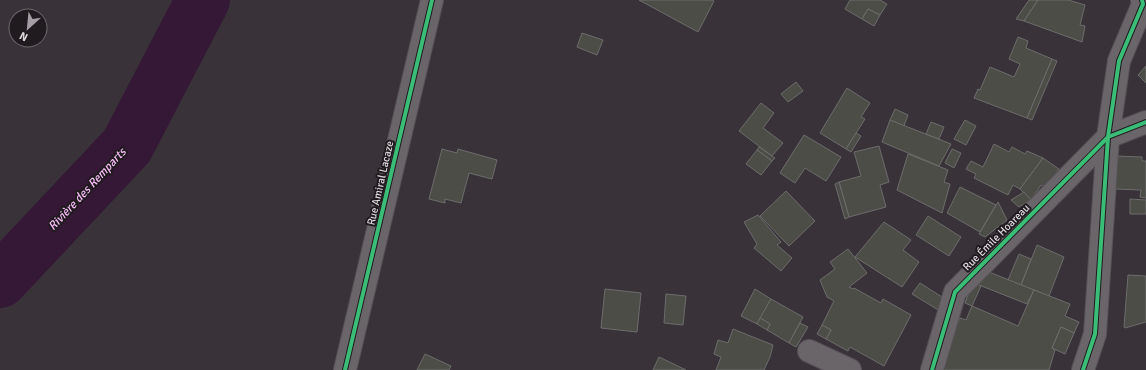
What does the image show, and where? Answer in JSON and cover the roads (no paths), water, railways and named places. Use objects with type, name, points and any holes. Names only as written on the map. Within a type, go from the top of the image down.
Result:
[{"type":"street","name":"Rue Amiral Lacaze","points":[[345,370],[432,0]]},
{"type":"street","points":[[1083,370],[1095,334],[1108,137],[1119,61],[1143,4],[1142,0]]},
{"type":"street","points":[[1108,137],[1146,122]]},
{"type":"street","name":"Rue Émile Hoareau","points":[[932,370],[955,292],[1108,137]]},
{"type":"street","points":[[808,351],[850,370]]},
{"type":"waterway","name":"Rivière des Remparts","points":[[0,281],[127,146],[203,0]]}]
